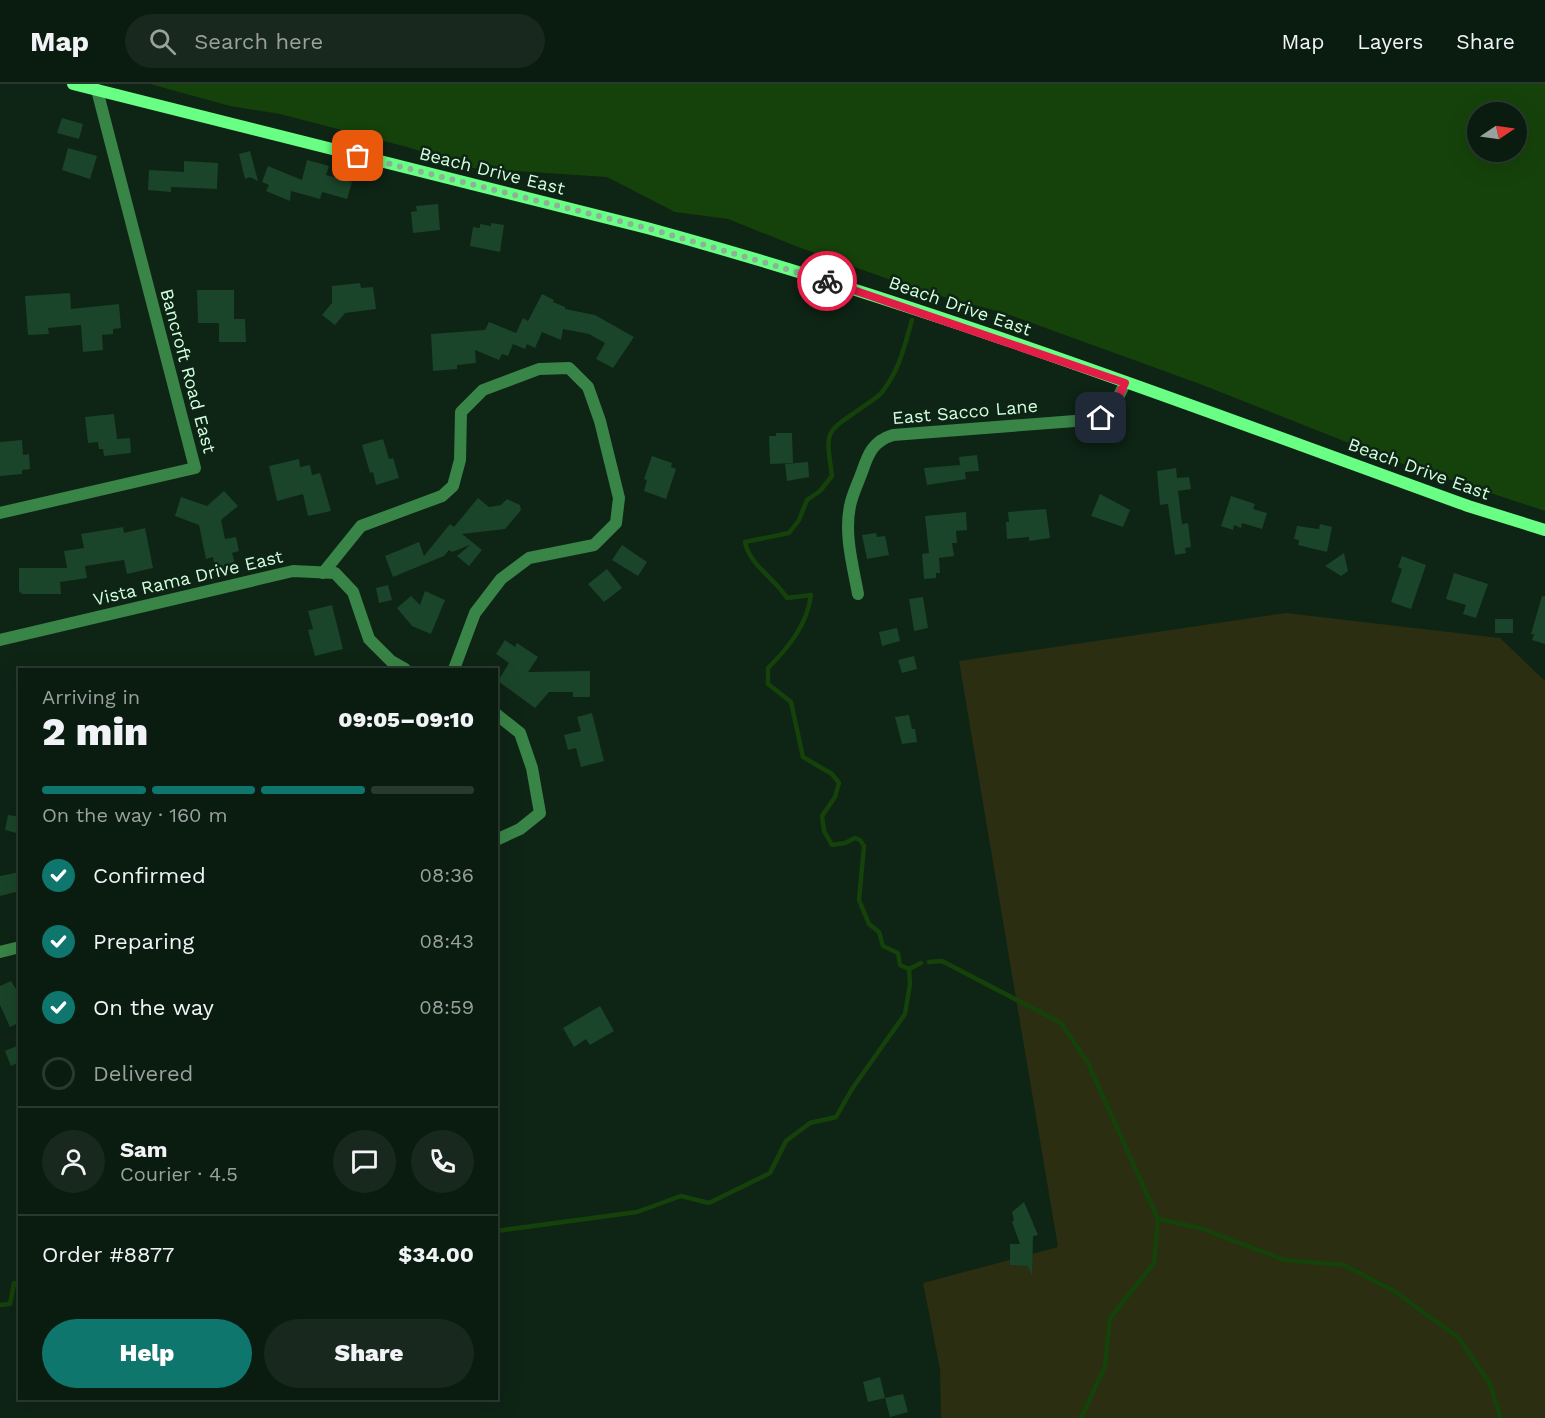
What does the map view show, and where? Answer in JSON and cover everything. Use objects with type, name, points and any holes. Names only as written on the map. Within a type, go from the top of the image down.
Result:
[{"type":"main road","name":"Beach Drive East","points":[[73,84],[735,252],[891,301],[1468,506],[1545,530]]},
{"type":"street","name":"Bancroft Road East","points":[[0,513],[195,468],[97,90]]},
{"type":"street","points":[[323,573],[361,526],[442,496],[453,486],[460,460],[461,412],[483,390],[539,369],[569,368],[588,387],[600,421],[620,498],[616,523],[594,545],[530,558],[501,579],[475,613],[454,668]]},
{"type":"street","name":"East Sacco Lane","points":[[858,594],[850,553],[848,515],[868,453],[876,443],[893,435],[1101,418],[1114,406],[1125,383]]},
{"type":"street","name":"Vista Rama Drive East","points":[[0,640],[293,572],[335,573],[353,592],[369,639],[391,661],[403,668]]},
{"type":"street","points":[[498,716],[520,734],[532,768],[540,813],[520,829],[498,839]]},
{"type":"street","points":[[0,952],[18,948]]},
{"type":"shaded area","points":[[150,84],[1545,84],[1545,511],[1397,462],[1200,384],[1004,313],[922,291],[798,247],[728,219],[675,212],[607,177],[472,168],[407,147],[280,114],[230,106]]},
{"type":"shaded area","points":[[1286,613],[1500,638],[1545,681],[1545,1418],[941,1418],[940,1369],[923,1283],[1058,1247],[959,661]]},
{"type":"building","points":[[62,118],[83,124],[79,139],[57,133]]},
{"type":"building","points":[[68,148],[97,156],[90,179],[62,170]]},
{"type":"building","points":[[250,151],[258,181],[250,177],[245,179],[239,154]]},
{"type":"building","points":[[307,160],[329,166],[326,175],[352,182],[347,199],[322,192],[320,199],[291,191],[290,201],[266,191],[269,185],[262,182],[268,166],[302,180]]},
{"type":"building","points":[[184,161],[218,163],[217,189],[171,187],[171,192],[148,190],[149,170],[184,172]]},
{"type":"building","points":[[438,204],[440,230],[413,233],[411,212],[417,211],[416,206]]},
{"type":"building","points":[[491,223],[504,225],[500,252],[470,246],[473,227],[480,228],[480,224],[491,226]]},
{"type":"building","points":[[360,283],[361,288],[373,287],[376,309],[345,313],[335,325],[322,315],[332,303],[332,286]]},
{"type":"building","points":[[197,290],[234,290],[234,319],[245,319],[246,342],[219,342],[219,323],[198,323]]},
{"type":"building","points":[[70,293],[71,309],[119,304],[121,328],[113,329],[113,334],[102,335],[103,350],[83,352],[81,325],[48,328],[49,334],[28,335],[25,296]]},
{"type":"building","points":[[542,294],[565,309],[595,315],[634,337],[613,368],[596,359],[605,343],[589,334],[563,329],[561,340],[542,332],[535,348],[527,344],[525,349],[513,344],[508,356],[502,354],[499,360],[475,350],[476,363],[457,365],[457,369],[433,371],[431,334],[485,330],[489,322],[516,333],[523,318],[528,321]]},
{"type":"building","points":[[114,414],[117,439],[130,438],[131,453],[104,456],[103,449],[99,449],[98,442],[88,443],[85,417]]},
{"type":"building","points":[[776,433],[792,433],[793,463],[770,464],[769,436],[776,436]]},
{"type":"building","points":[[383,439],[389,459],[393,458],[399,478],[376,485],[362,445]]},
{"type":"building","points":[[22,440],[23,455],[29,454],[30,469],[22,470],[22,474],[0,476],[0,442]]},
{"type":"building","points":[[977,455],[979,471],[965,472],[966,479],[927,485],[924,468],[960,465],[959,457]]},
{"type":"building","points":[[652,456],[672,463],[671,467],[676,469],[666,499],[644,491],[647,480],[644,479]]},
{"type":"building","points":[[299,459],[300,467],[310,465],[312,475],[320,473],[331,511],[308,516],[303,494],[277,501],[269,466]]},
{"type":"building","points":[[808,462],[809,477],[787,481],[785,464]]},
{"type":"building","points":[[1176,468],[1177,478],[1189,477],[1191,489],[1178,491],[1182,524],[1188,523],[1191,547],[1185,548],[1186,553],[1175,555],[1168,504],[1160,505],[1157,471]]},
{"type":"building","points":[[224,491],[238,506],[221,520],[225,539],[236,537],[239,551],[232,553],[236,567],[216,571],[213,557],[206,559],[199,525],[175,516],[181,497],[207,506]]},
{"type":"building","points":[[1100,494],[1130,510],[1123,527],[1091,516]]},
{"type":"building","points":[[1231,496],[1255,504],[1253,509],[1267,513],[1262,529],[1242,523],[1241,528],[1234,525],[1233,530],[1221,526]]},
{"type":"building","points":[[478,498],[489,507],[501,505],[507,499],[520,505],[521,510],[505,529],[462,534],[482,550],[469,566],[457,556],[470,545],[452,552],[449,550],[444,556],[393,577],[385,556],[419,542],[424,556],[450,524],[454,527]]},
{"type":"building","points":[[1046,509],[1050,538],[1029,541],[1029,537],[1007,539],[1008,512]]},
{"type":"building","points":[[966,512],[967,530],[956,531],[957,543],[952,543],[954,556],[939,558],[940,573],[936,573],[936,578],[924,579],[922,554],[929,553],[925,516]]},
{"type":"building","points":[[1320,524],[1332,527],[1327,552],[1298,545],[1299,540],[1294,539],[1297,526],[1319,529]]},
{"type":"building","points":[[123,527],[124,533],[145,528],[153,568],[127,574],[124,560],[85,566],[87,578],[60,582],[61,594],[22,594],[19,591],[19,568],[67,568],[64,551],[84,548],[81,534]]},
{"type":"building","points":[[876,533],[877,537],[885,536],[889,555],[867,559],[862,535]]},
{"type":"building","points":[[622,545],[647,562],[638,576],[612,560]]},
{"type":"building","points":[[1344,553],[1348,571],[1341,576],[1325,566]]},
{"type":"building","points":[[1402,556],[1426,565],[1411,609],[1391,602],[1402,569],[1398,567]]},
{"type":"building","points":[[607,569],[622,588],[604,602],[588,584]]},
{"type":"building","points":[[1454,573],[1488,584],[1476,618],[1463,614],[1466,605],[1446,599]]},
{"type":"building","points":[[388,585],[392,600],[379,603],[376,588]]},
{"type":"building","points":[[425,591],[445,600],[431,634],[412,626],[397,608],[411,596],[420,605]]},
{"type":"building","points":[[1542,596],[1545,596],[1545,644],[1532,640],[1534,634],[1531,634]]},
{"type":"building","points":[[923,597],[928,628],[914,631],[909,599]]},
{"type":"building","points":[[332,605],[343,649],[315,656],[308,630],[313,629],[308,611]]},
{"type":"building","points":[[1495,619],[1513,619],[1513,633],[1495,633]]},
{"type":"building","points":[[897,628],[900,641],[882,646],[879,632]]},
{"type":"building","points":[[505,640],[515,647],[517,643],[538,657],[528,672],[590,671],[590,697],[573,697],[573,692],[549,692],[535,708],[498,681],[509,663],[496,654]]},
{"type":"building","points":[[914,656],[917,669],[902,673],[898,660]]},
{"type":"building","points":[[592,713],[604,761],[581,767],[576,748],[568,750],[564,735],[581,731],[577,717]]},
{"type":"building","points":[[909,715],[917,742],[902,744],[895,717]]},
{"type":"building","points":[[8,815],[18,817],[18,833],[5,830]]},
{"type":"building","points":[[18,872],[18,892],[0,896],[0,876]]},
{"type":"building","points":[[11,981],[18,993],[18,1023],[10,1027],[0,1005],[0,986]]},
{"type":"building","points":[[600,1006],[614,1031],[590,1045],[586,1039],[574,1047],[563,1028]]},
{"type":"building","points":[[17,1046],[18,1063],[11,1066],[5,1051]]},
{"type":"building","points":[[1024,1202],[1038,1235],[1033,1236],[1032,1276],[1028,1266],[1010,1265],[1010,1244],[1020,1244],[1012,1222],[1014,1220],[1012,1212]]},
{"type":"building","points":[[880,1377],[885,1398],[868,1402],[863,1382]]},
{"type":"building","points":[[903,1394],[908,1412],[890,1417],[885,1398]]},
{"type":"waterway","points":[[912,320],[897,366],[882,392],[831,433],[829,448],[832,476],[820,491],[807,500],[799,520],[789,533],[745,542],[757,565],[787,598],[811,595],[806,616],[796,635],[768,668],[768,684],[791,702],[803,757],[832,774],[839,783],[835,797],[822,816],[824,831],[832,845],[845,843],[855,838],[860,840],[864,846],[859,900],[869,924],[879,932],[883,946],[898,953],[900,965],[909,969],[921,963]]},
{"type":"waterway","points":[[929,962],[942,961],[1061,1023],[1088,1063],[1158,1219],[1154,1263],[1110,1318],[1105,1366],[1081,1418]]},
{"type":"waterway","points":[[498,1231],[637,1212],[681,1196],[709,1203],[770,1173],[786,1141],[810,1123],[836,1117],[852,1089],[905,1014],[910,984],[909,969]]},
{"type":"waterway","points":[[1158,1219],[1200,1228],[1284,1260],[1344,1265],[1394,1291],[1459,1338],[1490,1384],[1501,1418]]},
{"type":"waterway","points":[[0,1305],[10,1304],[14,1283],[18,1284]]},
{"type":"way so far","points":[[358,156],[647,228],[735,252],[827,281]]},
{"type":"route","points":[[827,281],[891,301],[1125,383],[1114,406],[1101,418]]}]
